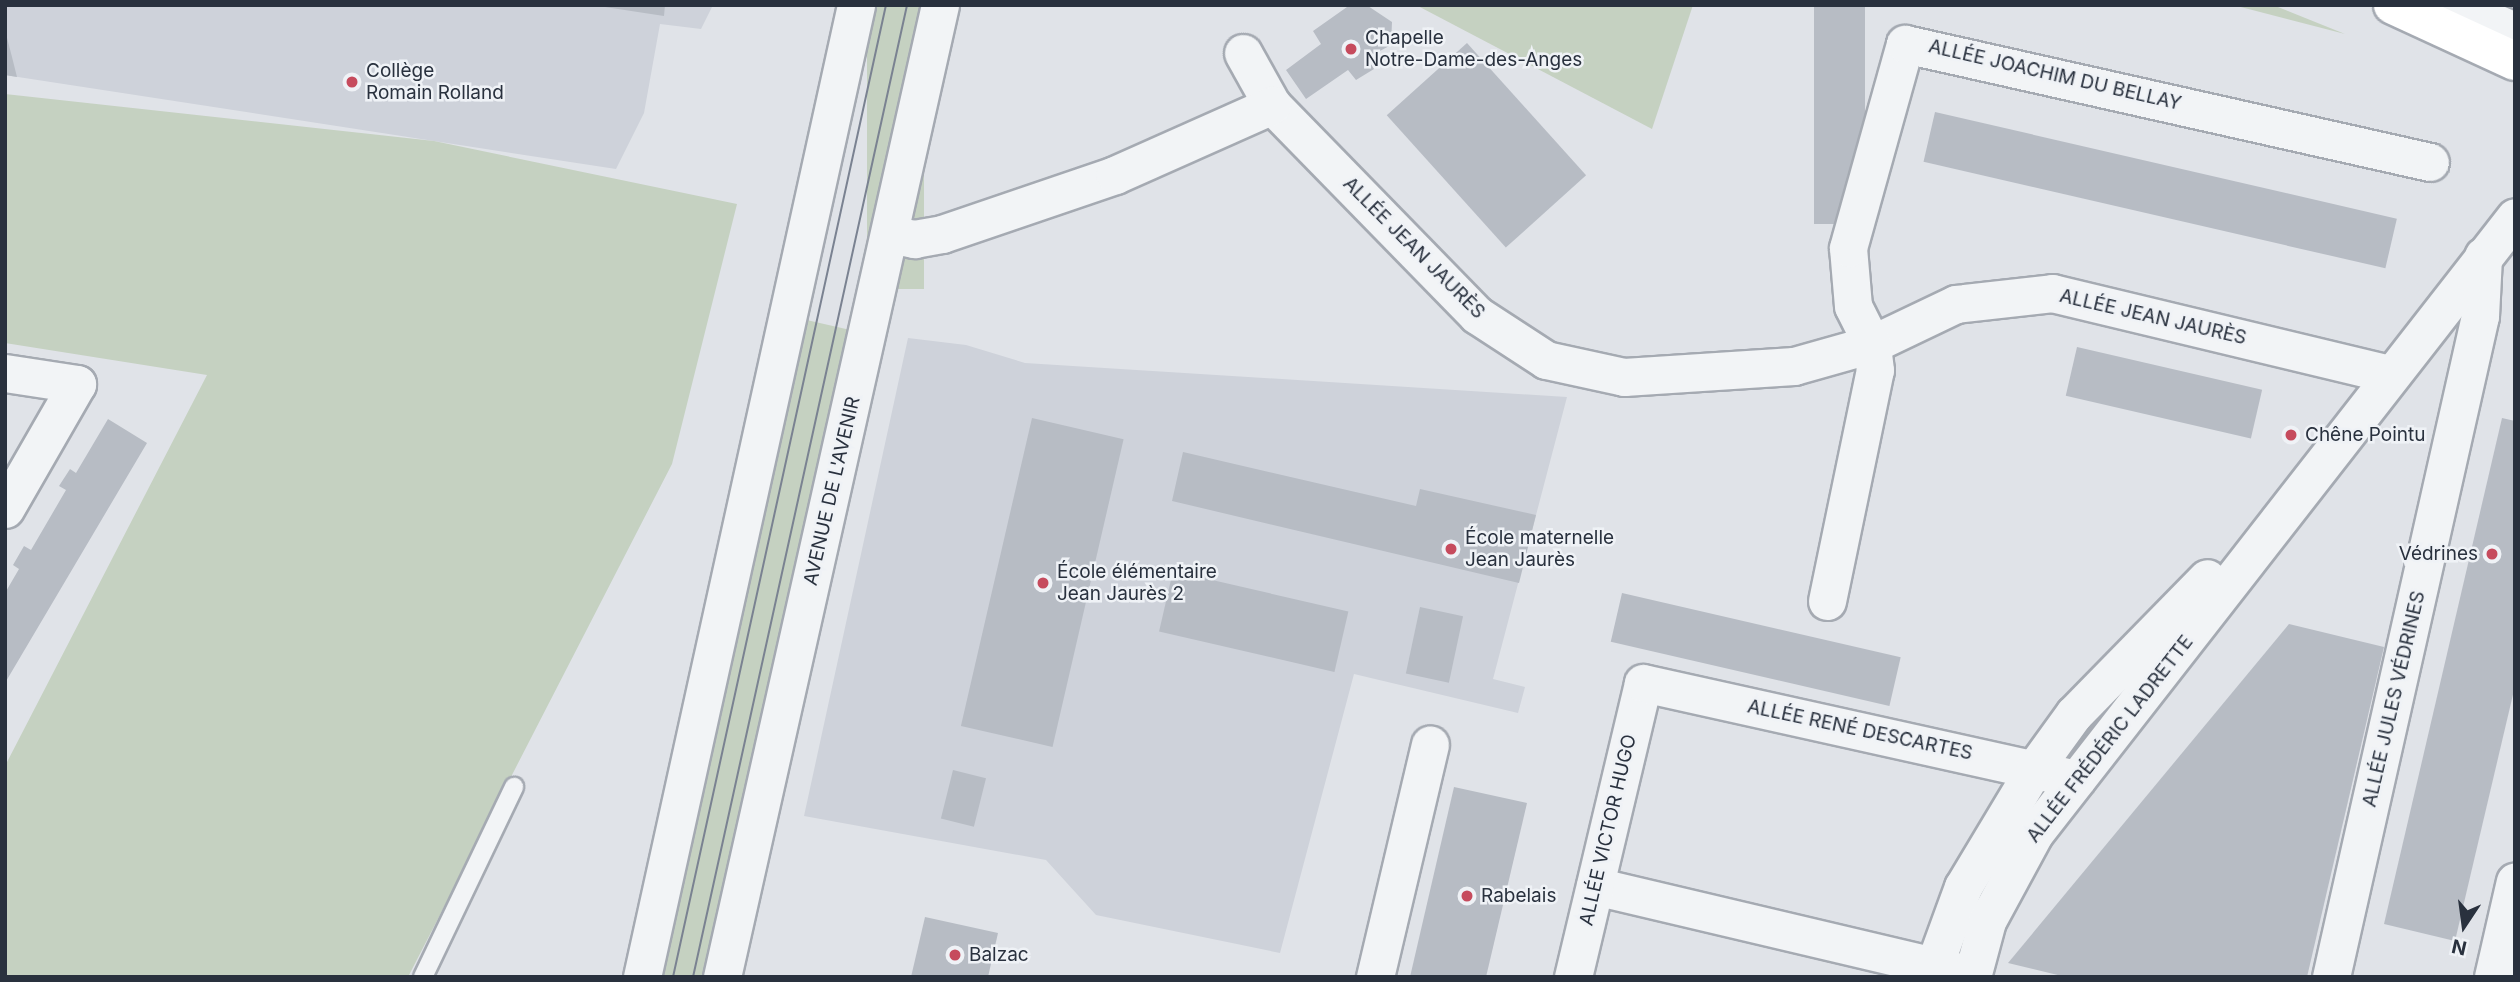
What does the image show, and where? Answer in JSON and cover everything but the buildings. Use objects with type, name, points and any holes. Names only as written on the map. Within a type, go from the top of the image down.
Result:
[{"type":"main road","points":[[2393,5],[2515,61]]},
{"type":"street","points":[[642,977],[856,5]]},
{"type":"street","name":"AVENUE DE L'AVENIR","points":[[722,977],[940,5]]},
{"type":"street","points":[[2454,5],[2515,31]]},
{"type":"street","name":"ALLÉE JOACHIM DU BELLAY","points":[[1872,344],[1853,306],[1848,248],[1905,44],[2430,162]]},
{"type":"street","name":"ALLÉE JEAN JAURÈS","points":[[1243,53],[1272,105],[1477,315],[1546,359],[1624,377],[1725,374],[1794,366],[1872,344],[1956,304],[2052,293],[2390,373]]},
{"type":"street","points":[[890,234],[914,239],[942,234],[1115,175],[1272,105]]},
{"type":"street","name":"ALLÉE FRÉDÉRIC LADRETTE","points":[[1975,976],[2010,870],[2076,779],[2390,373],[2515,217]]},
{"type":"street","name":"ALLÉE JULES VÉDRINES","points":[[2331,977],[2480,316],[2483,256]]},
{"type":"street","points":[[1827,601],[1875,370],[1872,344]]},
{"type":"street","points":[[5,373],[76,384],[5,509]]},
{"type":"street","name":"ALLÉE FRÉDÉRIC LADRETTE","points":[[1931,972],[1948,921],[2034,769],[2074,714],[2230,552],[2280,517]]},
{"type":"street","name":"ALLÉE RENÉ DESCARTES","points":[[1643,683],[2076,779]]},
{"type":"street","name":"ALLÉE VICTOR HUGO","points":[[1573,977],[1643,683]]},
{"type":"street","points":[[1375,977],[1430,744]]},
{"type":"street","points":[[2493,977],[2515,881]]},
{"type":"street","points":[[1595,886],[1931,972],[1975,976]]},
{"type":"street","points":[[1948,921],[1975,976]]},
{"type":"lane","points":[[423,977],[514,787]]},
{"type":"shaded area","name":"Collège Romain Rolland","points":[[5,5],[713,5],[701,29],[660,24],[644,113],[616,169],[5,75]]},
{"type":"shaded area","points":[[908,338],[966,345],[1025,363],[1567,397],[1493,679],[1525,687],[1518,713],[1354,674],[1280,953],[1096,915],[1046,860],[804,816]]},
{"type":"green space","points":[[867,5],[924,5],[924,289],[867,289]]},
{"type":"green space","points":[[1416,5],[1693,5],[1652,129]]},
{"type":"green space","points":[[2233,5],[2273,5],[2345,34]]},
{"type":"green space","points":[[5,94],[434,141],[737,204],[672,464],[408,977],[5,977],[5,766],[207,375],[5,343]]},
{"type":"green space","points":[[798,318],[854,331],[704,977],[646,976]]},
{"type":"tram line","points":[[673,977],[886,5]]},
{"type":"tram line","points":[[693,977],[907,5]]},
{"type":"place","name":"Chapelle Notre-Dame-des-Anges","points":[[1351,49]]},
{"type":"place","name":"Collège Romain Rolland","points":[[352,82]]},
{"type":"place","name":"Chêne Pointu","points":[[2291,435]]},
{"type":"place","name":"École maternelle Jean Jaurès","points":[[1451,549]]},
{"type":"place","name":"Védrines","points":[[2492,554]]},
{"type":"place","name":"École élémentaire Jean Jaurès 2","points":[[1043,583]]},
{"type":"place","name":"Rabelais","points":[[1467,896]]},
{"type":"place","name":"Balzac","points":[[955,955]]}]
